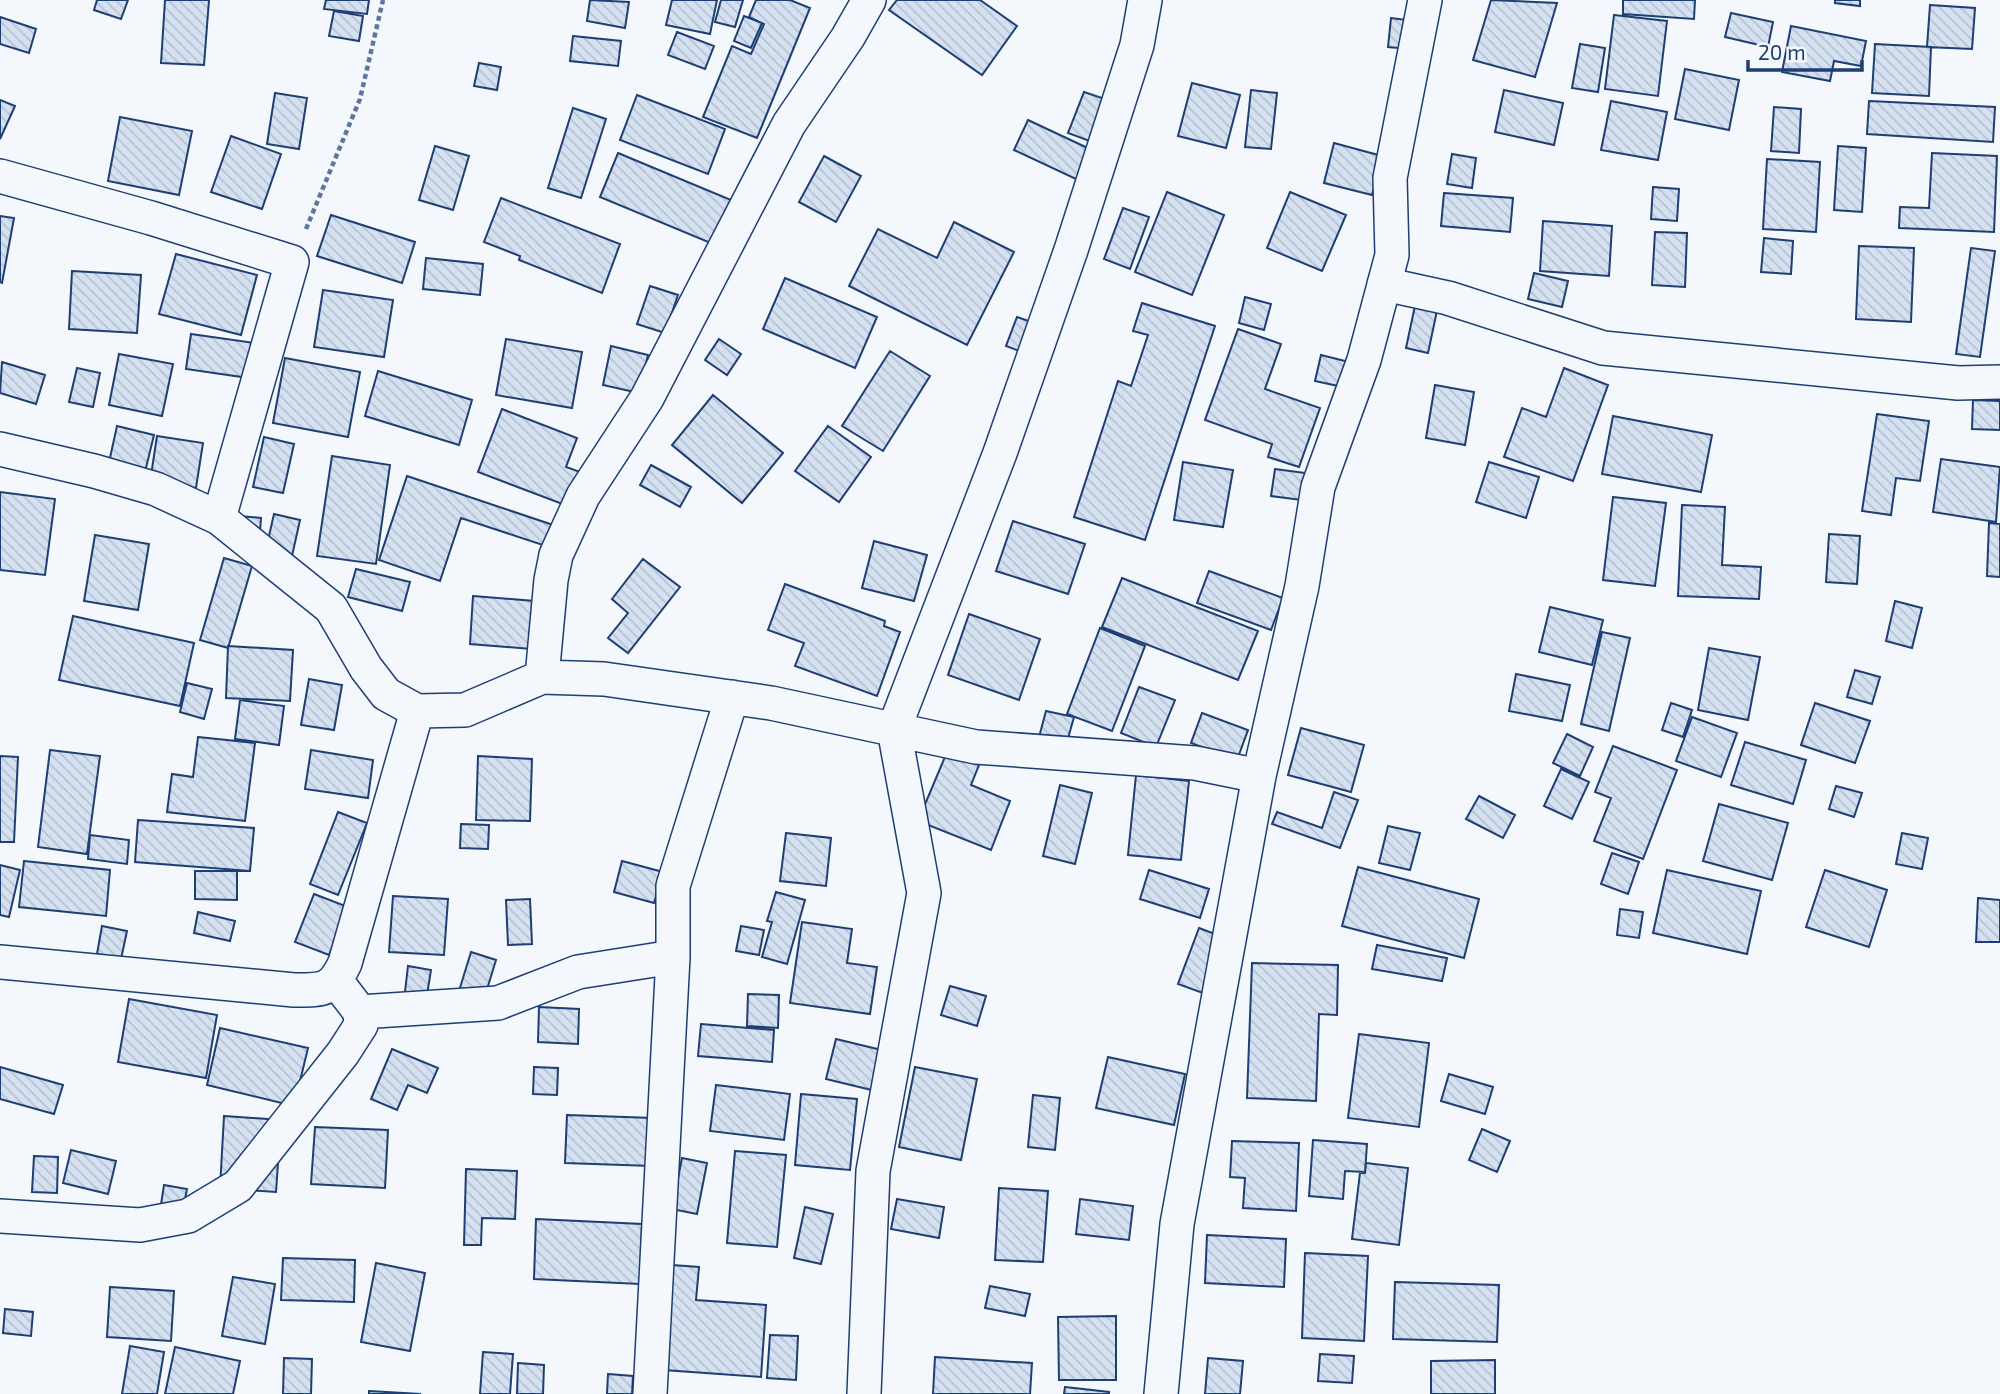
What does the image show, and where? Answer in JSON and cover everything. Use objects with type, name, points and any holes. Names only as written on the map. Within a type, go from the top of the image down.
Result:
[{"type":"street","points":[[542,677],[551,580],[556,555],[583,496],[647,398],[789,124],[848,37],[869,0]]},
{"type":"street","points":[[864,1394],[873,1171],[924,893],[894,729],[1000,453],[1062,275],[1136,45],[1145,0]]},
{"type":"street","points":[[1161,1394],[1177,1224],[1259,776],[1302,586],[1318,487],[1364,360],[1392,255],[1390,178],[1425,0]]},
{"type":"street","points":[[0,176],[151,218],[292,262],[219,518]]},
{"type":"street","points":[[1384,284],[1448,298],[1604,348],[1958,383],[2000,382]]},
{"type":"street","points":[[0,449],[156,489],[219,518],[331,608],[366,668],[386,694],[416,711],[465,710],[542,677],[604,679],[732,697],[976,747],[1195,763],[1259,776]]},
{"type":"street","points":[[650,1394],[673,957],[673,886],[732,697]]},
{"type":"street","points":[[0,962],[294,990],[321,990],[337,982],[345,963],[416,711]]},
{"type":"street","points":[[360,1012],[498,1003],[578,972],[673,957]]},
{"type":"street","points":[[0,1216],[141,1225],[188,1216],[238,1186],[356,1036],[361,1025],[360,1012],[337,982]]},
{"type":"path","points":[[292,262],[360,99],[383,0]]},
{"type":"building","points":[[97,0],[128,0],[121,19],[94,10]]},
{"type":"building","points":[[165,0],[209,0],[204,65],[161,63]]},
{"type":"building","points":[[326,0],[369,0],[367,14],[324,9]]},
{"type":"building","points":[[590,0],[629,2],[625,28],[587,21]]},
{"type":"building","points":[[672,0],[717,0],[710,34],[666,25]]},
{"type":"building","points":[[721,0],[743,0],[735,27],[715,22]]},
{"type":"building","points":[[756,0],[790,0],[810,8],[757,138],[703,117],[732,46],[751,54],[764,24],[749,17]]},
{"type":"building","points":[[897,0],[980,0],[1017,26],[982,75],[889,10]]},
{"type":"building","points":[[1491,0],[1557,3],[1535,77],[1473,60]]},
{"type":"building","points":[[1623,0],[1695,0],[1694,19],[1623,14]]},
{"type":"building","points":[[1835,0],[1860,0],[1860,6],[1835,3]]},
{"type":"building","points":[[1930,5],[1975,8],[1972,49],[1927,47]]},
{"type":"building","points":[[334,11],[363,16],[359,41],[329,36]]},
{"type":"building","points":[[1731,13],[1773,22],[1768,47],[1725,37]]},
{"type":"building","points":[[1614,15],[1667,21],[1658,96],[1605,89]]},
{"type":"building","points":[[744,16],[762,23],[751,48],[734,41]]},
{"type":"building","points":[[0,17],[36,29],[29,53],[0,44]]},
{"type":"building","points":[[1391,18],[1414,21],[1410,49],[1388,47]]},
{"type":"building","points":[[1791,26],[1866,41],[1861,66],[1834,61],[1830,81],[1782,72]]},
{"type":"building","points":[[677,32],[714,46],[705,69],[668,55]]},
{"type":"building","points":[[573,36],[621,41],[618,66],[570,61]]},
{"type":"building","points":[[1580,44],[1605,48],[1598,92],[1572,88]]},
{"type":"building","points":[[1875,44],[1931,47],[1929,96],[1872,93]]},
{"type":"building","points":[[479,63],[501,67],[497,90],[474,86]]},
{"type":"building","points":[[1685,69],[1739,80],[1729,130],[1675,119]]},
{"type":"building","points":[[1192,83],[1240,95],[1226,148],[1178,136]]},
{"type":"building","points":[[1251,90],[1277,93],[1271,149],[1245,147]]},
{"type":"building","points":[[1504,90],[1563,103],[1554,145],[1495,132]]},
{"type":"building","points":[[1084,92],[1111,101],[1095,143],[1068,133]]},
{"type":"building","points":[[275,93],[307,98],[299,149],[267,144]]},
{"type":"building","points":[[637,95],[725,129],[708,174],[620,140]]},
{"type":"building","points":[[0,100],[15,106],[0,139]]},
{"type":"building","points":[[1611,101],[1667,112],[1658,160],[1601,150]]},
{"type":"building","points":[[1869,101],[1995,107],[1993,142],[1867,134]]},
{"type":"building","points":[[1774,107],[1801,109],[1799,153],[1771,151]]},
{"type":"building","points":[[573,108],[606,119],[581,198],[548,188]]},
{"type":"building","points":[[120,117],[192,131],[179,195],[108,181]]},
{"type":"building","points":[[1028,120],[1092,150],[1078,180],[1014,150]]},
{"type":"building","points":[[231,136],[281,154],[262,209],[211,192]]},
{"type":"building","points":[[1334,143],[1382,156],[1372,195],[1324,183]]},
{"type":"building","points":[[435,146],[469,156],[453,210],[419,200]]},
{"type":"building","points":[[1838,146],[1866,148],[1862,212],[1834,210]]},
{"type":"building","points":[[618,153],[731,200],[713,244],[600,197]]},
{"type":"building","points":[[1932,153],[1997,156],[1994,232],[1899,228],[1900,207],[1929,208]]},
{"type":"building","points":[[1452,154],[1476,158],[1472,188],[1447,184]]},
{"type":"building","points":[[824,156],[861,176],[836,222],[799,202]]},
{"type":"building","points":[[1767,159],[1820,162],[1816,232],[1763,229]]},
{"type":"building","points":[[1653,187],[1679,189],[1677,221],[1651,219]]},
{"type":"building","points":[[1167,192],[1224,215],[1192,295],[1135,272]]},
{"type":"building","points":[[1290,192],[1346,215],[1322,271],[1267,248]]},
{"type":"building","points":[[1444,193],[1513,198],[1510,232],[1441,226]]},
{"type":"building","points":[[501,198],[620,244],[602,293],[519,260],[520,256],[484,242]]},
{"type":"building","points":[[1123,208],[1149,217],[1130,269],[1104,259]]},
{"type":"building","points":[[331,215],[415,242],[402,283],[317,256]]},
{"type":"building","points":[[0,216],[14,218],[2,283],[0,282]]},
{"type":"building","points":[[1543,221],[1612,226],[1609,276],[1540,271]]},
{"type":"building","points":[[954,222],[1014,252],[967,345],[849,286],[878,229],[937,258]]},
{"type":"building","points":[[1655,232],[1687,233],[1685,287],[1652,285]]},
{"type":"building","points":[[1764,238],[1793,241],[1791,274],[1761,272]]},
{"type":"building","points":[[1859,246],[1914,248],[1911,322],[1856,319]]},
{"type":"building","points":[[1971,248],[1995,251],[1980,357],[1956,354]]},
{"type":"building","points":[[176,254],[257,275],[241,335],[159,314]]},
{"type":"building","points":[[426,258],[483,264],[480,295],[423,289]]},
{"type":"building","points":[[72,271],[141,275],[137,333],[69,329]]},
{"type":"building","points":[[1534,273],[1568,281],[1562,307],[1528,299]]},
{"type":"building","points":[[785,278],[877,317],[855,368],[763,329]]},
{"type":"building","points":[[650,286],[678,295],[665,333],[637,324]]},
{"type":"building","points":[[323,290],[393,300],[384,357],[314,347]]},
{"type":"building","points":[[1245,297],[1271,304],[1264,330],[1239,323]]},
{"type":"building","points":[[1416,301],[1438,306],[1428,353],[1406,348]]},
{"type":"building","points":[[1142,303],[1215,326],[1145,540],[1074,517],[1118,381],[1131,386],[1148,335],[1133,331]]},
{"type":"building","points":[[1017,317],[1052,329],[1041,359],[1006,346]]},
{"type":"building","points":[[1238,329],[1281,344],[1265,389],[1320,408],[1299,467],[1268,457],[1272,444],[1205,420]]},
{"type":"building","points":[[191,334],[255,343],[249,378],[186,369]]},
{"type":"building","points":[[506,339],[582,352],[572,408],[496,395]]},
{"type":"building","points":[[719,339],[741,354],[727,375],[705,360]]},
{"type":"building","points":[[611,346],[648,355],[639,393],[603,385]]},
{"type":"building","points":[[890,351],[930,376],[883,451],[842,426]]},
{"type":"building","points":[[119,354],[173,364],[162,416],[109,405]]},
{"type":"building","points":[[1321,355],[1349,362],[1343,387],[1315,381]]},
{"type":"building","points":[[285,358],[360,372],[348,437],[273,423]]},
{"type":"building","points":[[2,362],[45,375],[36,404],[0,393]]},
{"type":"building","points":[[77,368],[100,373],[93,407],[69,402]]},
{"type":"building","points":[[1564,368],[1608,385],[1573,481],[1504,457],[1522,408],[1546,417]]},
{"type":"building","points":[[378,371],[472,400],[459,445],[365,416]]},
{"type":"building","points":[[1435,385],[1474,392],[1465,445],[1426,438]]},
{"type":"building","points":[[713,395],[783,453],[742,503],[672,445]]},
{"type":"building","points":[[1973,400],[2000,401],[2000,430],[1972,429]]},
{"type":"building","points":[[502,409],[577,438],[566,467],[586,474],[573,508],[478,472]]},
{"type":"building","points":[[1877,414],[1929,421],[1920,481],[1896,478],[1891,515],[1862,511]]},
{"type":"building","points":[[1613,416],[1712,435],[1701,492],[1602,474]]},
{"type":"building","points":[[117,426],[154,435],[144,476],[108,467]]},
{"type":"building","points":[[828,426],[871,457],[839,502],[795,471]]},
{"type":"building","points":[[157,436],[203,443],[196,488],[150,482]]},
{"type":"building","points":[[264,437],[294,444],[283,493],[253,487]]},
{"type":"building","points":[[332,456],[390,465],[376,564],[317,556]]},
{"type":"building","points":[[1941,459],[2000,467],[1996,522],[1933,512]]},
{"type":"building","points":[[1183,462],[1233,470],[1223,527],[1174,520]]},
{"type":"building","points":[[1489,462],[1539,477],[1526,518],[1476,502]]},
{"type":"building","points":[[651,465],[691,487],[680,507],[640,485]]},
{"type":"building","points":[[1275,469],[1313,474],[1309,501],[1271,496]]},
{"type":"building","points":[[407,476],[556,526],[549,547],[461,518],[440,581],[379,560]]},
{"type":"building","points":[[0,492],[55,499],[45,575],[0,570]]},
{"type":"building","points":[[1613,497],[1666,503],[1655,586],[1603,580]]},
{"type":"building","points":[[1682,505],[1725,507],[1722,565],[1761,567],[1759,599],[1678,596]]},
{"type":"building","points":[[274,514],[300,520],[292,556],[266,549]]},
{"type":"building","points":[[239,516],[261,518],[259,545]]},
{"type":"building","points":[[1013,521],[1085,544],[1068,594],[996,571]]},
{"type":"building","points":[[1989,523],[2000,524],[2000,577],[1987,576]]},
{"type":"building","points":[[1829,534],[1860,536],[1857,584],[1826,582]]},
{"type":"building","points":[[95,535],[149,544],[138,610],[84,601]]},
{"type":"building","points":[[874,541],[927,555],[914,601],[862,588]]},
{"type":"building","points":[[224,558],[252,566],[228,648],[200,640]]},
{"type":"building","points":[[643,559],[680,587],[628,653],[608,638],[628,613],[612,599]]},
{"type":"building","points":[[356,569],[410,582],[402,611],[348,597]]},
{"type":"building","points":[[1209,571],[1283,598],[1271,630],[1197,603]]},
{"type":"building","points":[[1122,578],[1258,631],[1238,680],[1102,627]]},
{"type":"building","points":[[785,584],[885,621],[884,626],[900,632],[877,696],[795,666],[804,643],[768,630]]},
{"type":"building","points":[[473,596],[534,601],[531,649],[470,644]]},
{"type":"building","points":[[1895,601],[1922,608],[1912,648],[1886,641]]},
{"type":"building","points":[[1550,607],[1603,620],[1592,665],[1539,652]]},
{"type":"building","points":[[969,614],[1040,639],[1019,700],[948,675]]},
{"type":"building","points":[[73,616],[194,643],[180,706],[59,680]]},
{"type":"building","points":[[1100,628],[1145,646],[1112,731],[1067,714]]},
{"type":"building","points":[[1602,632],[1630,638],[1609,731],[1581,724]]},
{"type":"building","points":[[228,646],[293,650],[290,701],[226,698]]},
{"type":"building","points":[[1709,648],[1760,657],[1748,720],[1698,710]]},
{"type":"building","points":[[1855,670],[1880,677],[1872,704],[1847,697]]},
{"type":"building","points":[[1516,674],[1570,685],[1562,721],[1509,711]]},
{"type":"building","points":[[309,679],[342,685],[334,730],[301,725]]},
{"type":"building","points":[[187,683],[212,689],[204,719],[180,712]]},
{"type":"building","points":[[1139,687],[1175,700],[1156,747],[1121,733]]},
{"type":"building","points":[[240,700],[284,706],[279,745],[235,739]]},
{"type":"building","points":[[1671,703],[1692,710],[1683,737],[1662,730]]},
{"type":"building","points":[[1815,703],[1870,721],[1855,763],[1801,745]]},
{"type":"building","points":[[1046,711],[1074,717],[1065,749],[1038,741]]},
{"type":"building","points":[[1202,713],[1248,730],[1237,760],[1191,743]]},
{"type":"building","points":[[1692,717],[1737,733],[1721,777],[1676,761]]},
{"type":"building","points":[[1301,728],[1364,745],[1351,792],[1288,775]]},
{"type":"building","points":[[1567,734],[1593,747],[1580,776],[1553,763]]},
{"type":"building","points":[[198,737],[255,743],[245,821],[167,812],[172,774],[193,777]]},
{"type":"building","points":[[1745,742],[1806,760],[1793,804],[1731,785]]},
{"type":"building","points":[[1613,746],[1677,770],[1643,859],[1594,841],[1611,798],[1595,792]]},
{"type":"building","points":[[50,750],[100,756],[87,854],[38,847]]},
{"type":"building","points":[[311,750],[373,760],[368,798],[305,789]]},
{"type":"building","points":[[947,752],[979,765],[971,785],[1010,801],[991,850],[918,821]]},
{"type":"building","points":[[0,756],[18,757],[14,842],[0,842]]},
{"type":"building","points":[[478,756],[532,759],[530,821],[476,820]]},
{"type":"building","points":[[1561,769],[1589,782],[1572,819],[1544,806]]},
{"type":"building","points":[[1136,775],[1189,781],[1181,860],[1128,855]]},
{"type":"building","points":[[1060,785],[1092,793],[1075,864],[1043,856]]},
{"type":"building","points":[[1836,786],[1862,793],[1854,817],[1829,809]]},
{"type":"building","points":[[1334,792],[1358,800],[1340,848],[1272,824],[1277,812],[1322,828]]},
{"type":"building","points":[[1479,796],[1515,815],[1503,838],[1466,819]]},
{"type":"building","points":[[1719,804],[1788,823],[1772,880],[1703,861]]},
{"type":"building","points":[[338,812],[367,823],[338,895],[310,884]]},
{"type":"building","points":[[138,820],[254,828],[250,871],[135,862]]},
{"type":"building","points":[[461,824],[489,825],[488,849],[460,848]]},
{"type":"building","points":[[1388,826],[1420,833],[1410,870],[1379,863]]},
{"type":"building","points":[[786,833],[831,838],[826,886],[780,881]]},
{"type":"building","points":[[1902,833],[1928,838],[1922,869],[1896,864]]},
{"type":"building","points":[[90,835],[129,840],[127,864],[88,859]]},
{"type":"building","points":[[1612,853],[1639,862],[1628,894],[1601,884]]},
{"type":"building","points":[[24,861],[110,870],[106,916],[19,907]]},
{"type":"building","points":[[622,861],[663,872],[654,903],[614,892]]},
{"type":"building","points":[[0,865],[20,870],[9,917],[0,915]]},
{"type":"building","points":[[1358,867],[1479,899],[1464,958],[1342,926]]},
{"type":"building","points":[[1149,870],[1209,889],[1200,918],[1140,899]]},
{"type":"building","points":[[1667,870],[1761,891],[1747,954],[1653,933]]},
{"type":"building","points":[[1825,870],[1887,890],[1869,947],[1806,927]]},
{"type":"building","points":[[195,871],[237,871],[237,900],[195,899]]},
{"type":"building","points":[[776,892],[805,900],[787,964],[762,957],[772,922],[767,921]]},
{"type":"building","points":[[314,894],[348,907],[329,955],[295,942]]},
{"type":"building","points":[[393,896],[448,899],[444,955],[389,952]]},
{"type":"building","points":[[1978,898],[2000,900],[2000,942],[1976,942]]},
{"type":"building","points":[[530,899],[532,944],[508,945],[506,900]]},
{"type":"building","points":[[1620,909],[1643,912],[1639,938],[1617,935]]},
{"type":"building","points":[[198,912],[235,921],[230,941],[194,933]]},
{"type":"building","points":[[802,922],[852,929],[847,963],[877,967],[870,1014],[790,1003]]},
{"type":"building","points":[[102,926],[127,931],[121,959],[97,954]]},
{"type":"building","points":[[741,926],[764,930],[759,955],[736,951]]},
{"type":"building","points":[[1199,928],[1231,940],[1211,996],[1178,984]]},
{"type":"building","points":[[1377,945],[1447,958],[1442,981],[1372,969]]},
{"type":"building","points":[[471,952],[496,960],[484,999],[459,991]]},
{"type":"building","points":[[1252,963],[1338,965],[1337,1015],[1319,1014],[1316,1101],[1247,1098]]},
{"type":"building","points":[[408,966],[431,970],[427,995],[405,992]]},
{"type":"building","points":[[950,986],[986,996],[977,1026],[941,1015]]},
{"type":"building","points":[[748,994],[779,995],[778,1028],[747,1026]]},
{"type":"building","points":[[129,999],[217,1015],[206,1078],[118,1062]]},
{"type":"building","points":[[539,1007],[579,1009],[578,1044],[538,1042]]},
{"type":"building","points":[[701,1024],[774,1030],[772,1062],[698,1056]]},
{"type":"building","points":[[220,1028],[308,1048],[294,1106],[207,1085]]},
{"type":"building","points":[[1359,1034],[1429,1043],[1419,1127],[1348,1118]]},
{"type":"building","points":[[836,1039],[894,1053],[884,1093],[826,1079]]},
{"type":"building","points":[[392,1049],[438,1068],[427,1093],[408,1085],[397,1110],[371,1099]]},
{"type":"building","points":[[1108,1057],[1185,1074],[1174,1125],[1096,1108]]},
{"type":"building","points":[[0,1067],[63,1085],[54,1114],[0,1099]]},
{"type":"building","points":[[534,1067],[558,1068],[557,1095],[533,1094]]},
{"type":"building","points":[[915,1067],[977,1079],[961,1160],[899,1147]]},
{"type":"building","points":[[1449,1074],[1493,1087],[1485,1114],[1441,1101]]},
{"type":"building","points":[[716,1085],[790,1094],[784,1140],[710,1131]]},
{"type":"building","points":[[801,1094],[857,1099],[850,1170],[795,1165]]},
{"type":"building","points":[[1033,1095],[1060,1098],[1055,1150],[1028,1147]]},
{"type":"building","points":[[567,1115],[653,1118],[651,1166],[565,1163]]},
{"type":"building","points":[[224,1116],[281,1120],[276,1192],[220,1188]]},
{"type":"building","points":[[315,1127],[388,1130],[385,1188],[311,1184]]},
{"type":"building","points":[[1482,1129],[1510,1141],[1497,1172],[1469,1160]]},
{"type":"building","points":[[1313,1140],[1367,1144],[1365,1172],[1345,1171],[1343,1199],[1309,1196]]},
{"type":"building","points":[[1232,1141],[1299,1143],[1296,1211],[1243,1208],[1245,1178],[1230,1177]]},
{"type":"building","points":[[71,1150],[116,1161],[108,1194],[63,1183]]},
{"type":"building","points":[[735,1151],[786,1155],[777,1247],[727,1243]]},
{"type":"building","points":[[34,1156],[58,1157],[57,1193],[32,1192]]},
{"type":"building","points":[[682,1158],[707,1163],[697,1214],[672,1209]]},
{"type":"building","points":[[1366,1163],[1408,1168],[1399,1245],[1352,1239],[1360,1173],[1365,1173]]},
{"type":"building","points":[[466,1169],[517,1171],[515,1219],[482,1218],[481,1245],[464,1245]]},
{"type":"building","points":[[164,1185],[187,1189],[182,1215],[160,1211]]},
{"type":"building","points":[[999,1188],[1048,1191],[1043,1262],[995,1260]]},
{"type":"building","points":[[897,1199],[944,1207],[939,1238],[891,1229]]},
{"type":"building","points":[[1080,1199],[1133,1206],[1129,1240],[1076,1234]]},
{"type":"building","points":[[805,1207],[833,1214],[821,1264],[794,1258]]},
{"type":"building","points":[[536,1219],[642,1224],[640,1284],[534,1279]]},
{"type":"building","points":[[1207,1235],[1286,1239],[1284,1287],[1205,1283]]},
{"type":"building","points":[[1305,1253],[1368,1256],[1364,1341],[1302,1338]]},
{"type":"building","points":[[283,1258],[355,1260],[354,1302],[281,1300]]},
{"type":"building","points":[[376,1263],[425,1273],[410,1351],[361,1342]]},
{"type":"building","points":[[672,1265],[699,1267],[696,1300],[766,1305],[761,1377],[664,1370]]},
{"type":"building","points":[[233,1277],[275,1284],[265,1344],[222,1336]]},
{"type":"building","points":[[1395,1282],[1499,1285],[1497,1342],[1393,1339]]},
{"type":"building","points":[[990,1286],[1030,1294],[1025,1316],[985,1308]]},
{"type":"building","points":[[110,1287],[174,1291],[171,1341],[107,1337]]},
{"type":"building","points":[[5,1309],[33,1312],[31,1336],[3,1333]]},
{"type":"building","points":[[1116,1316],[1116,1380],[1059,1380],[1058,1317]]},
{"type":"building","points":[[770,1335],[798,1336],[796,1380],[767,1378]]},
{"type":"building","points":[[130,1346],[164,1352],[157,1394],[122,1394]]},
{"type":"building","points":[[175,1347],[240,1361],[233,1394],[165,1394]]},
{"type":"building","points":[[483,1352],[513,1354],[510,1394],[480,1394]]},
{"type":"building","points":[[1320,1354],[1354,1356],[1352,1383],[1318,1381]]},
{"type":"building","points":[[935,1357],[1032,1363],[1030,1394],[933,1394]]},
{"type":"building","points":[[284,1358],[312,1359],[311,1394],[283,1394]]},
{"type":"building","points":[[1208,1358],[1243,1361],[1240,1394],[1205,1394]]},
{"type":"building","points":[[1495,1360],[1495,1394],[1431,1394],[1431,1361]]},
{"type":"building","points":[[518,1363],[544,1365],[543,1394],[517,1394]]},
{"type":"building","points":[[608,1374],[633,1376],[632,1394],[607,1394]]},
{"type":"building","points":[[1065,1387],[1109,1392],[1109,1394],[1064,1394]]},
{"type":"building","points":[[369,1391],[421,1394],[369,1394]]}]
